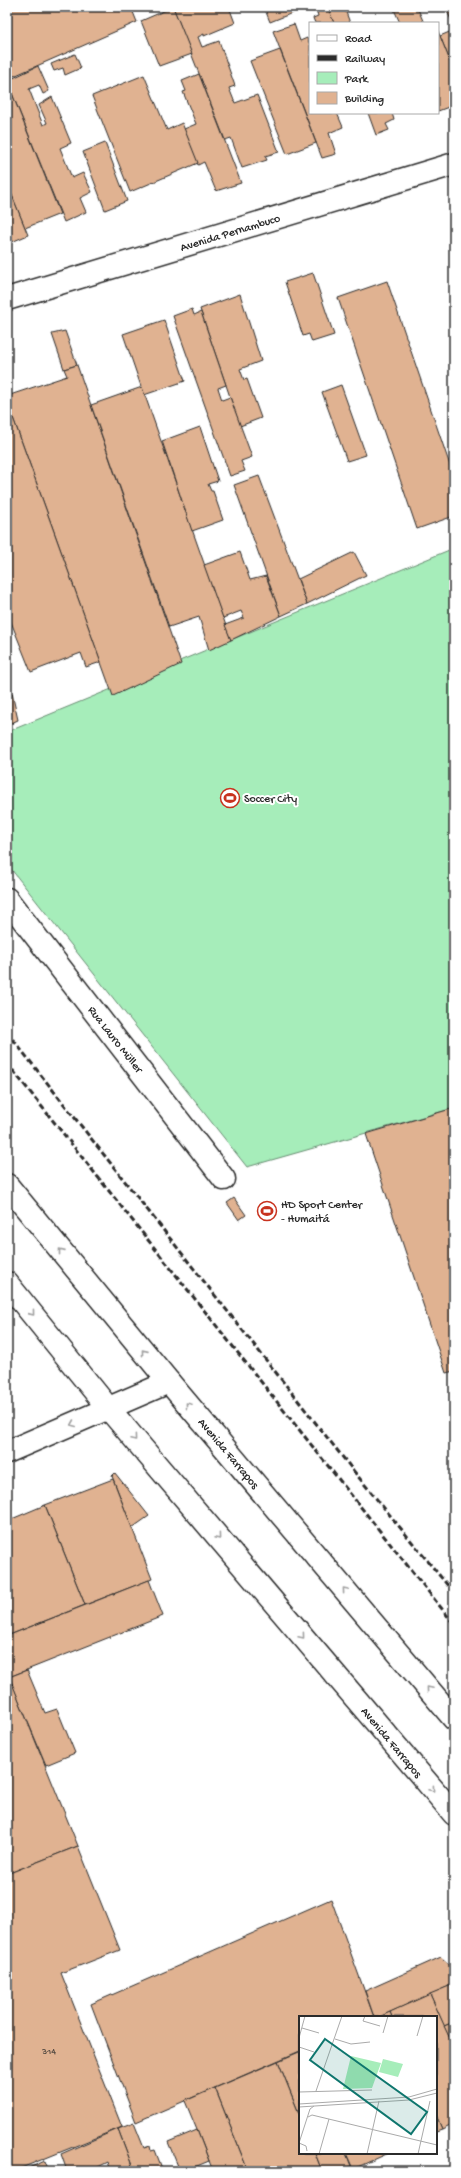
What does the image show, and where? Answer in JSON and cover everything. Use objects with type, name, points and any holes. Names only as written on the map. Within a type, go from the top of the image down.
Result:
[{"type":"main road","name":"Avenida Pernambuco","points":[[7,299],[454,164]]},
{"type":"main road","name":"Rua Lauro Müller","points":[[7,899],[224,1179]]},
{"type":"main road","name":"Avenida Farrapos","points":[[7,1185],[168,1382],[454,1719]]},
{"type":"main road","name":"Avenida Farrapos","points":[[7,1283],[109,1409],[454,1814]]},
{"type":"main road","points":[[7,1452],[109,1409],[168,1382]]},
{"type":"green space","name":"Soccer City","points":[[454,548],[454,1108],[247,1167],[7,864],[7,732]]},
{"type":"building","points":[[7,7],[131,7],[137,22],[7,79]]},
{"type":"building","points":[[173,7],[229,7],[235,23],[198,37],[202,47],[219,41],[235,86],[229,88],[235,103],[257,95],[279,152],[265,156],[267,160],[242,168],[231,138],[225,140]]},
{"type":"building","points":[[173,7],[192,54],[159,66],[141,21]]},
{"type":"building","points":[[264,7],[299,7],[300,10],[270,22]]},
{"type":"building","points":[[325,7],[326,11],[329,10],[334,22],[315,22],[313,18],[318,16],[316,9]]},
{"type":"building","points":[[336,7],[344,7],[350,22],[334,22],[329,10]]},
{"type":"building","points":[[393,7],[417,7],[424,22],[400,22]]},
{"type":"building","points":[[445,7],[454,7],[454,26]]},
{"type":"building","points":[[294,24],[300,41],[307,38],[309,43],[309,114],[337,114],[343,127],[329,133],[336,154],[322,158],[273,31]]},
{"type":"building","points":[[454,30],[454,71],[440,36]]},
{"type":"building","points":[[439,34],[454,71],[454,105],[439,111]]},
{"type":"building","points":[[280,50],[316,143],[287,154],[250,61]]},
{"type":"building","points":[[75,54],[81,68],[65,75],[63,68],[54,71],[51,64]]},
{"type":"building","points":[[38,66],[49,91],[43,94],[39,85],[29,89],[43,125],[47,123],[39,105],[52,97],[71,143],[60,148],[72,178],[83,173],[92,192],[80,198],[86,212],[64,222],[7,81]]},
{"type":"building","points":[[199,74],[241,183],[216,191],[204,162],[198,165],[184,129],[196,124],[183,92],[186,91],[182,81]]},
{"type":"building","points":[[144,75],[167,130],[182,123],[198,163],[130,192],[92,96]]},
{"type":"building","points":[[7,81],[60,214],[25,228],[7,183]]},
{"type":"building","points":[[368,114],[392,114],[394,120],[386,124],[389,130],[376,135]]},
{"type":"building","points":[[105,143],[127,201],[105,210],[83,152]]},
{"type":"building","points":[[7,183],[28,235],[7,244]]},
{"type":"building","points":[[313,273],[334,335],[312,342],[309,334],[303,336],[285,282]]},
{"type":"building","points":[[387,281],[454,477],[454,516],[417,529],[338,298]]},
{"type":"building","points":[[240,294],[261,361],[240,369],[244,380],[247,379],[261,418],[240,426],[200,309]]},
{"type":"building","points":[[192,309],[194,315],[201,312],[226,385],[218,388],[222,400],[230,397],[252,457],[241,461],[245,471],[230,476],[173,316]]},
{"type":"building","points":[[164,320],[185,381],[144,395],[123,334]]},
{"type":"building","points":[[65,331],[77,365],[64,369],[52,334]]},
{"type":"building","points":[[77,365],[181,664],[113,696],[7,401],[7,396],[67,376],[64,369]]},
{"type":"building","points":[[341,385],[366,455],[347,461],[322,392]]},
{"type":"building","points":[[142,387],[231,640],[209,650],[199,617],[169,627],[91,405]]},
{"type":"building","points":[[7,401],[101,662],[86,667],[81,653],[31,672],[7,612]]},
{"type":"building","points":[[200,427],[218,481],[208,484],[211,491],[213,491],[223,520],[192,531],[162,441]]},
{"type":"building","points":[[259,476],[307,604],[281,616],[234,485]]},
{"type":"building","points":[[240,552],[250,580],[266,576],[281,616],[231,640],[225,625],[244,618],[241,611],[223,618],[204,565]]},
{"type":"building","points":[[354,552],[366,575],[307,604],[298,579]]},
{"type":"building","points":[[12,693],[18,720],[7,725],[7,695]]},
{"type":"building","points":[[454,1108],[454,1371],[446,1373],[366,1134]]},
{"type":"building","points":[[234,1198],[246,1215],[239,1220],[227,1203]]},
{"type":"building","points":[[115,1473],[149,1516],[132,1528],[112,1476]]},
{"type":"building","points":[[113,1479],[152,1579],[85,1605],[45,1505]]},
{"type":"building","points":[[45,1505],[85,1605],[7,1636],[7,1521]]},
{"type":"building","points":[[149,1580],[163,1616],[9,1677],[7,1671],[7,1636]]},
{"type":"building","points":[[27,1670],[45,1713],[57,1709],[75,1753],[46,1765],[9,1677]]},
{"type":"building","points":[[7,1671],[78,1846],[7,1874]]},
{"type":"building","points":[[78,1846],[120,1950],[61,1973],[122,2127],[14,2171],[7,2171],[7,1874]]},
{"type":"building","points":[[331,1899],[374,2016],[299,2016],[299,2051],[136,2122],[91,2004]]},
{"type":"building","points":[[441,1957],[454,1969],[454,1984],[381,2016],[374,2016],[365,1991]]},
{"type":"building","points":[[454,1984],[454,2022],[444,2026],[430,1994]]},
{"type":"building","points":[[430,1994],[454,2047],[454,2123],[442,2129],[437,2117],[437,2016],[392,2016],[390,2012]]},
{"type":"building","points":[[390,2012],[392,2016],[381,2016]]},
{"type":"building","points":[[454,2022],[454,2047],[444,2026]]},
{"type":"building","points":[[299,2052],[299,2114],[278,2061]]},
{"type":"building","points":[[278,2061],[299,2114],[299,2154],[315,2154],[322,2171],[248,2171],[215,2088]]},
{"type":"building","points":[[215,2088],[248,2171],[213,2171],[185,2101]]},
{"type":"building","points":[[437,2117],[442,2129],[437,2131]]},
{"type":"building","points":[[134,2123],[144,2148],[150,2146],[151,2151],[155,2150],[163,2171],[134,2171],[118,2129]]},
{"type":"building","points":[[118,2129],[134,2171],[111,2171],[108,2162],[90,2171],[67,2171],[61,2154]]},
{"type":"building","points":[[197,2130],[209,2161],[185,2171],[180,2171],[168,2142]]},
{"type":"building","points":[[315,2154],[346,2154],[351,2166],[339,2171],[322,2171]]},
{"type":"building","points":[[346,2154],[387,2154],[353,2169]]},
{"type":"building","points":[[45,2161],[49,2171],[32,2171],[31,2167]]},
{"type":"building","points":[[31,2167],[32,2171],[23,2171]]},
{"type":"railway","points":[[7,1032],[356,1474],[454,1593]]},
{"type":"railway","points":[[7,1063],[454,1624]]},
{"type":"place","name":"Soccer City","points":[[230,798]]},
{"type":"place","name":"HD Sport Center - Humaitá","points":[[267,1211]]}]
